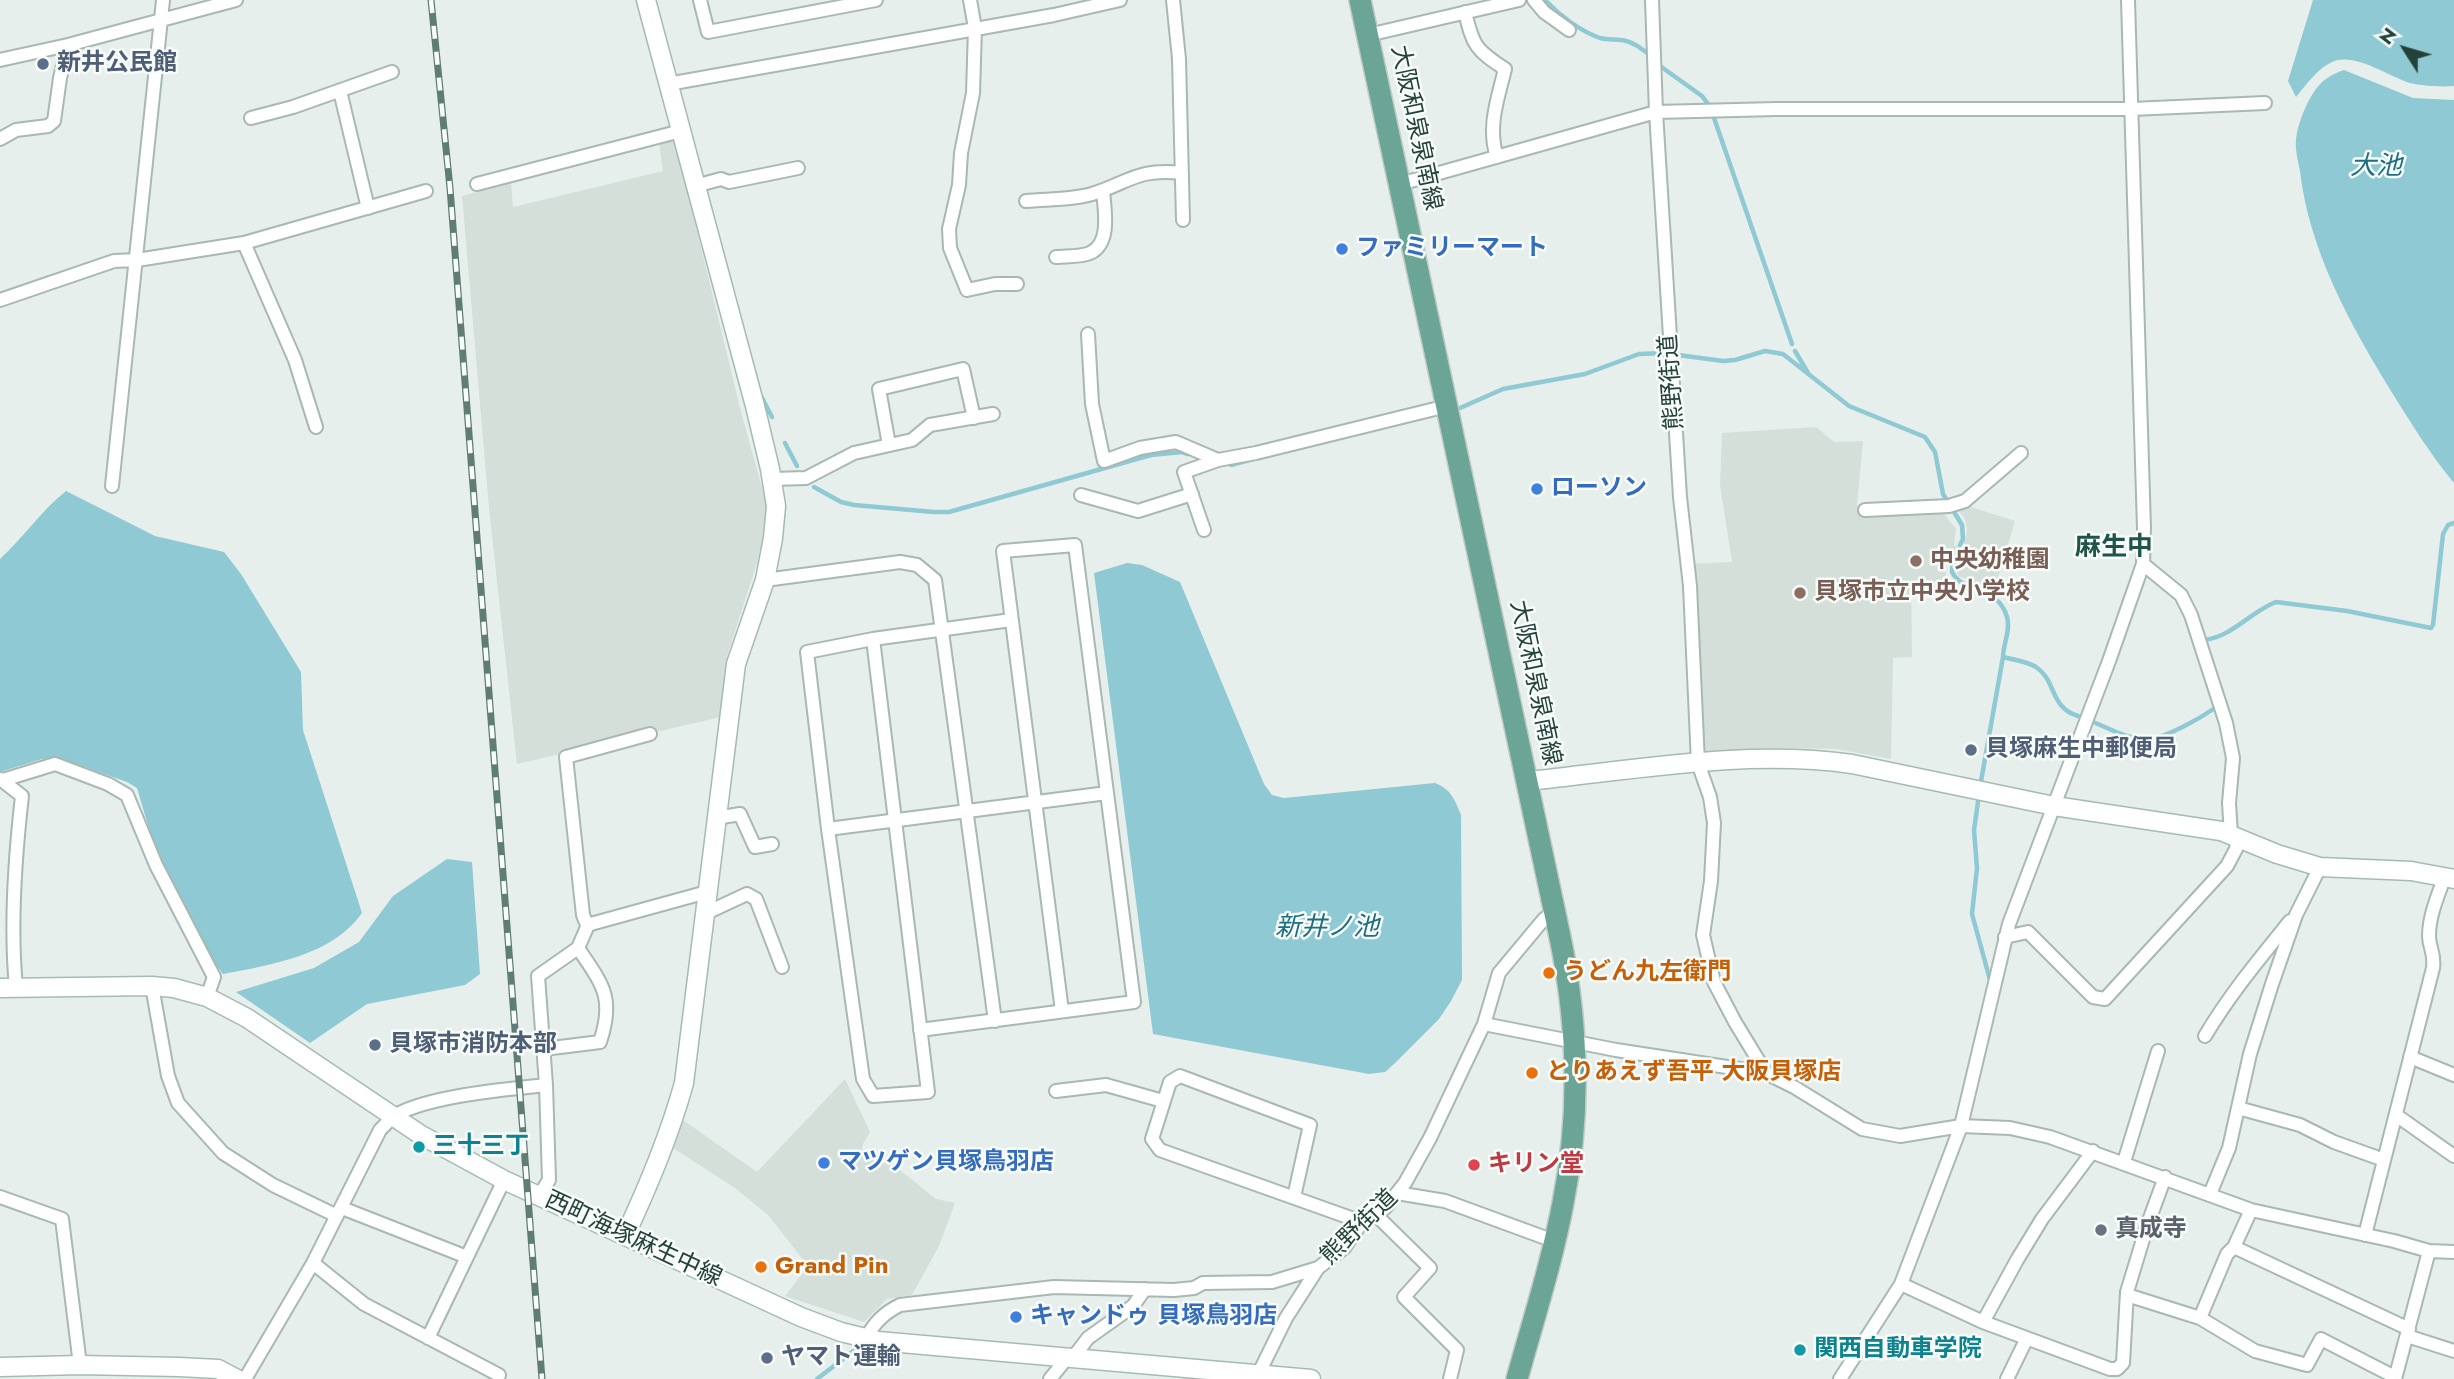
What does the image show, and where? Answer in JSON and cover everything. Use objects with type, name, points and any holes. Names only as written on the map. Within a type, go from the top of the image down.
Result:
[{"type":"main road","name":"大阪和泉泉南線","points":[[1360,0],[1565,959],[1575,1042],[1576,1086],[1564,1200],[1517,1379]]},
{"type":"street","points":[[112,486],[163,0]]},
{"type":"street","points":[[0,60],[68,45],[236,0]]},
{"type":"street","points":[[625,1236],[673,1123],[684,1083],[736,664],[765,580],[776,506],[755,406],[646,0]]},
{"type":"street","points":[[699,0],[708,32],[829,4],[876,0]]},
{"type":"street","points":[[970,0],[975,28],[973,93],[961,153],[959,185],[949,229],[950,248],[967,290],[995,284],[1017,284]]},
{"type":"street","points":[[1048,0],[1054,15]]},
{"type":"street","points":[[668,84],[1054,15],[1120,0]]},
{"type":"street","points":[[1173,0],[1180,59],[1183,220]]},
{"type":"street","points":[[1368,35],[1518,0]]},
{"type":"street","points":[[1534,0],[1544,12],[1569,30]]},
{"type":"street","name":"熊野街道","points":[[1652,0],[1656,112],[1680,497],[1690,586],[1698,763],[1710,797],[1714,823],[1711,881],[1703,935],[1714,982],[1766,1073]]},
{"type":"street","points":[[1840,1379],[1901,1284],[1961,1126],[2006,937],[2143,564],[2128,0]]},
{"type":"street","points":[[1465,12],[1471,39],[1477,48],[1505,69],[1493,123],[1492,137],[1497,157]]},
{"type":"street","points":[[0,139],[16,130],[48,126],[54,121],[68,45]]},
{"type":"street","points":[[251,118],[293,107],[393,72]]},
{"type":"street","points":[[340,91],[368,208]]},
{"type":"street","points":[[1400,184],[1656,112],[1951,108],[2132,109],[2264,103]]},
{"type":"street","points":[[477,184],[681,131]]},
{"type":"street","points":[[695,186],[721,179],[729,182],[798,168]]},
{"type":"street","points":[[1026,201],[1091,195],[1139,174],[1160,170],[1182,173]]},
{"type":"street","points":[[1056,257],[1090,253],[1099,244],[1106,225],[1103,190]]},
{"type":"street","points":[[0,300],[114,261],[137,260],[244,243],[426,191]]},
{"type":"street","points":[[244,243],[295,360],[316,426]]},
{"type":"street","points":[[1088,334],[1093,404],[1104,461],[1140,448],[1175,442],[1218,460]]},
{"type":"street","points":[[889,445],[879,389],[963,369],[974,418]]},
{"type":"street","points":[[1204,530],[1184,472],[1218,460],[1447,406]]},
{"type":"street","points":[[772,479],[806,478],[854,453],[912,440],[930,425],[993,414]]},
{"type":"street","points":[[1865,510],[1949,506],[1965,501],[2021,453]]},
{"type":"street","points":[[1081,495],[1139,512],[1192,494]]},
{"type":"street","points":[[920,1030],[1135,1002],[1075,545],[1003,551],[1062,1011]]},
{"type":"street","points":[[765,580],[900,562],[917,565],[935,580],[995,1021]]},
{"type":"street","points":[[2006,937],[2028,932],[2093,997],[2105,999],[2227,866],[2236,849],[2229,803],[2233,758],[2226,723],[2192,615],[2180,596],[2143,564]]},
{"type":"street","points":[[873,639],[928,1092],[873,1096],[863,1079],[828,829],[807,652],[873,639],[1011,620]]},
{"type":"street","points":[[588,925],[583,915],[566,757],[650,734]]},
{"type":"street","points":[[1528,781],[1698,763],[1775,759],[1820,760],[1853,764],[2054,806],[2221,831],[2277,854],[2320,867],[2411,871],[2449,878],[2430,923],[2429,939],[2434,954],[2432,968],[2365,1235]]},
{"type":"street","points":[[1,780],[55,764],[108,784],[127,795],[156,865],[214,977],[207,997]]},
{"type":"street","points":[[1,780],[22,796],[18,832],[14,948],[8,988]]},
{"type":"street","points":[[828,829],[1107,793]]},
{"type":"street","points":[[716,818],[740,814],[755,847],[772,844]]},
{"type":"street","points":[[2210,1194],[2229,1148],[2250,1054],[2295,915],[2320,867]]},
{"type":"street","points":[[588,925],[707,892]]},
{"type":"street","points":[[704,914],[747,894],[756,899],[782,967]]},
{"type":"street","name":"熊野街道","points":[[866,1338],[886,1311],[900,1305],[1054,1287],[1174,1290],[1194,1288],[1203,1283],[1272,1282],[1318,1268],[1344,1248],[1362,1222],[1385,1208],[1405,1183],[1430,1138],[1484,1024],[1499,973],[1544,919],[1555,912]]},
{"type":"street","points":[[2205,1036],[2245,975],[2295,915]]},
{"type":"street","points":[[539,1196],[549,1180],[546,1085],[538,976],[578,948],[588,925]]},
{"type":"street","points":[[544,1049],[600,1042],[607,1021],[604,987],[578,948]]},
{"type":"street","points":[[152,986],[168,1076],[178,1103],[223,1153],[273,1185],[467,1257]]},
{"type":"street","name":"西町海塚麻生中線","points":[[8,988],[152,986],[174,988],[207,997],[247,1018],[444,1150],[801,1317],[866,1338],[1070,1359],[1311,1379]]},
{"type":"street","points":[[1484,1024],[1691,1063],[1766,1073],[1862,1129],[1900,1136],[1961,1126],[2010,1128],[2050,1137],[2251,1210],[2429,1251],[2454,1252]]},
{"type":"street","points":[[2124,1162],[2158,1051]]},
{"type":"street","points":[[2410,1057],[2454,1075]]},
{"type":"street","points":[[1294,1197],[1310,1125],[1180,1076],[1170,1082],[1152,1139],[1160,1150],[1362,1222]]},
{"type":"street","points":[[245,1379],[313,1263],[380,1130],[393,1117],[419,1106],[499,1090],[546,1085]]},
{"type":"street","points":[[1055,1091],[1106,1085],[1163,1101]]},
{"type":"street","points":[[2238,1108],[2300,1125],[2334,1142],[2384,1160]]},
{"type":"street","points":[[2396,1115],[2454,1156]]},
{"type":"street","points":[[1983,1322],[2042,1219],[2093,1152]]},
{"type":"street","points":[[1901,1284],[2026,1340],[2118,1374],[2123,1363],[2127,1295],[2147,1226],[2165,1177]]},
{"type":"street","points":[[428,1338],[505,1180]]},
{"type":"street","points":[[1397,1193],[1445,1201],[1554,1241]]},
{"type":"street","points":[[0,1197],[62,1220],[80,1365]]},
{"type":"street","points":[[2200,1318],[2227,1254],[2234,1247],[2251,1210]]},
{"type":"street","points":[[1375,1214],[1430,1268],[1404,1297],[1458,1350],[1450,1379]]},
{"type":"street","points":[[2234,1247],[2408,1333],[2454,1351]]},
{"type":"street","points":[[2127,1295],[2200,1318],[2255,1351],[2307,1364],[2320,1339],[2395,1378],[2429,1251]]},
{"type":"street","points":[[313,1263],[364,1304],[499,1375]]},
{"type":"street","points":[[1257,1376],[1286,1318],[1318,1268]]},
{"type":"street","points":[[1050,1379],[1088,1338],[1133,1306],[1145,1289]]},
{"type":"street","points":[[2007,1379],[2026,1340]]},
{"type":"street","points":[[0,1367],[80,1365],[218,1369],[237,1379]]},
{"type":"shaded area","points":[[675,140],[741,412],[768,509],[758,560],[727,656],[721,717],[517,764],[489,508],[462,196],[511,183],[513,207],[663,171],[659,143]]},
{"type":"shaded area","name":"貝塚市立中央小学校","points":[[1816,427],[1834,442],[1863,441],[1857,504],[1860,516],[1942,511],[1956,529],[1954,545],[1962,548],[1967,527],[1958,510],[1971,507],[2015,521],[1997,581],[1998,595],[1959,576],[1954,569],[1957,560],[1949,557],[1945,566],[1946,577],[1950,581],[1940,591],[1916,591],[1911,582],[1912,657],[1893,658],[1891,759],[1836,749],[1781,748],[1710,756],[1697,750],[1687,564],[1732,562],[1720,485],[1722,433]]},
{"type":"shaded area","points":[[845,1079],[870,1132],[860,1156],[896,1167],[936,1199],[955,1203],[939,1246],[912,1295],[887,1299],[864,1322],[785,1296],[808,1266],[768,1215],[735,1188],[673,1148],[683,1120],[757,1172]]},
{"type":"water","points":[[2313,0],[2454,0],[2454,86],[2410,83],[2361,62],[2341,60],[2332,62],[2312,77],[2296,97],[2288,81]]},
{"type":"water","name":"大池","points":[[2344,70],[2413,98],[2454,100],[2454,483],[2413,427],[2361,339],[2334,286],[2312,229],[2297,156],[2297,131],[2307,104],[2318,87],[2326,79]]},
{"type":"water","points":[[66,491],[155,536],[224,552],[241,574],[301,672],[303,730],[362,913],[335,939],[300,956],[223,974],[206,952],[157,856],[137,788],[59,758],[42,759],[0,772],[0,559]]},
{"type":"water","name":"新井ノ池","points":[[1127,563],[1142,565],[1180,582],[1264,784],[1272,795],[1284,798],[1435,783],[1445,788],[1454,800],[1461,815],[1462,980],[1439,1019],[1385,1072],[1369,1074],[1153,1034],[1094,573]]},
{"type":"water","points":[[447,859],[472,862],[480,974],[465,985],[367,1004],[310,1043],[236,992],[314,968],[359,942],[393,896]]},
{"type":"waterway","points":[[1545,0],[1563,17],[1585,31],[1600,38],[1629,42],[1650,55]]},
{"type":"waterway","points":[[1660,66],[1702,96],[1708,104]]},
{"type":"waterway","points":[[1713,115],[1792,344]]},
{"type":"waterway","points":[[1678,355],[1723,361],[1765,351],[1783,354],[1849,406],[1925,437],[1935,452],[1943,494],[1962,525],[1963,539],[1960,545]]},
{"type":"waterway","points":[[1795,351],[1808,373]]},
{"type":"waterway","points":[[1460,408],[1503,389],[1585,374],[1639,354],[1667,353]]},
{"type":"waterway","points":[[760,394],[772,417]]},
{"type":"waterway","points":[[785,443],[797,466]]},
{"type":"waterway","points":[[814,487],[841,502],[854,505],[949,512],[1151,455],[1182,452],[1188,454]]},
{"type":"waterway","points":[[1231,465],[1253,459]]},
{"type":"waterway","points":[[2204,642],[2224,634],[2276,602],[2347,611],[2431,628],[2443,534],[2448,525],[2454,523]]},
{"type":"waterway","points":[[1953,561],[1952,572],[1957,579],[1989,594],[2003,607],[2008,627],[2003,657],[2036,667],[2047,679],[2062,707],[2078,716]]},
{"type":"waterway","points":[[1980,787],[2003,657]]},
{"type":"waterway","points":[[2091,721],[2127,736],[2150,739],[2192,722],[2215,708],[2214,703]]},
{"type":"waterway","points":[[1979,795],[1974,830],[1977,868],[1972,914],[1990,980]]},
{"type":"waterway","points":[[817,1379],[856,1349]]},
{"type":"railway","points":[[431,0],[450,188],[542,1379]]},
{"type":"place","name":"新井公民館","points":[[43,64]]},
{"type":"place","name":"ファミリーマート","points":[[1342,249]]},
{"type":"place","name":"ローソン","points":[[1537,489]]},
{"type":"place","name":"中央幼稚園","points":[[1916,561]]},
{"type":"place","name":"貝塚市立中央小学校","points":[[1800,593]]},
{"type":"place","name":"貝塚麻生中郵便局","points":[[1971,750]]},
{"type":"place","name":"うどん九左衛門","points":[[1549,973]]},
{"type":"place","name":"貝塚市消防本部","points":[[375,1045]]},
{"type":"place","name":"とりあえず吾平 大阪貝塚店","points":[[1532,1073]]},
{"type":"place","name":"三十三丁","points":[[419,1147]]},
{"type":"place","name":"マツゲン貝塚鳥羽店","points":[[824,1163]]},
{"type":"place","name":"キリン堂","points":[[1474,1165]]},
{"type":"place","name":"真成寺","points":[[2101,1230]]},
{"type":"place","name":"Grand Pin","points":[[761,1267]]},
{"type":"place","name":"キャンドゥ 貝塚鳥羽店","points":[[1016,1317]]},
{"type":"place","name":"関西自動車学院","points":[[1800,1350]]},
{"type":"place","name":"ヤマト運輸","points":[[767,1358]]},
{"type":"district","name":"麻生中","points":[[2114,549]]}]
